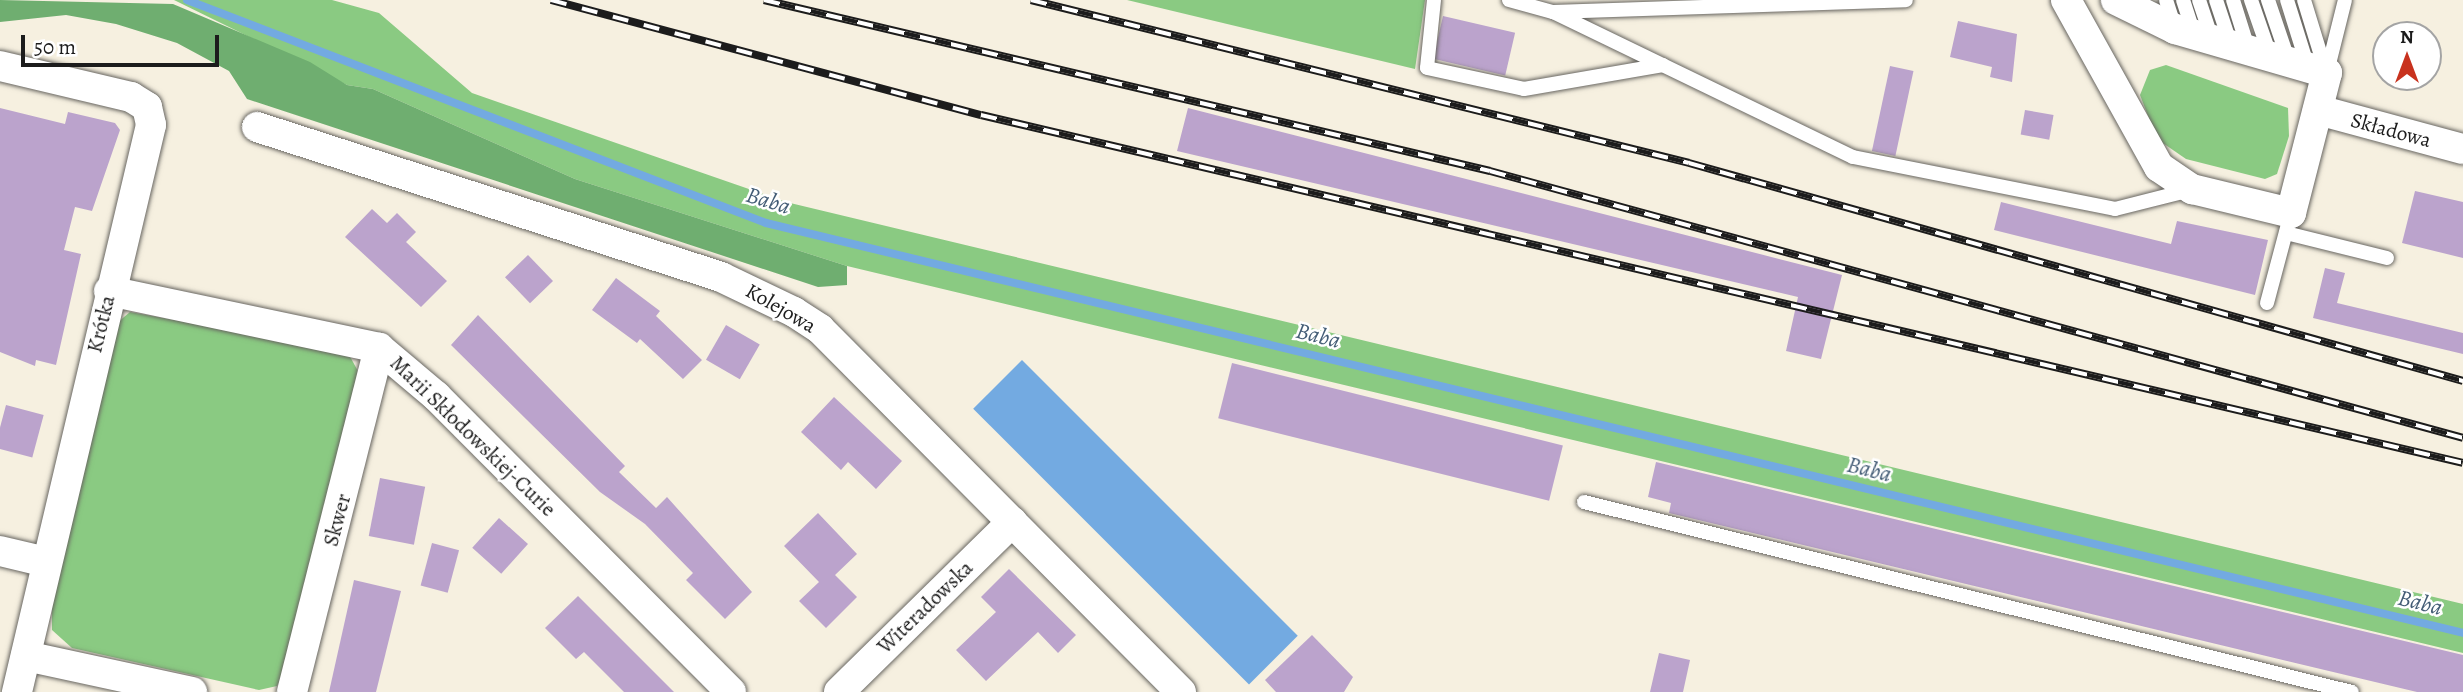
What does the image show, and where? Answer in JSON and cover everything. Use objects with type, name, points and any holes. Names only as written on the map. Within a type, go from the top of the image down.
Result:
[{"type":"street","points":[[2066,0],[2143,145],[2159,167],[2192,189],[2288,223],[2318,110],[2223,37],[2116,0]]},
{"type":"street","name":"Krótka","points":[[0,66],[131,97],[150,115],[140,182],[109,291],[17,692]]},
{"type":"street","name":"Składowa","points":[[2318,110],[2463,149]]},
{"type":"street","name":"Kolejowa","points":[[257,127],[763,293],[820,329],[1181,692]]},
{"type":"street","name":"Marii Skłodowskiej-Curie","points":[[109,291],[379,348],[428,388],[731,692]]},
{"type":"street","name":"Skwer","points":[[292,692],[379,348]]},
{"type":"street","name":"Witeradowska","points":[[839,692],[1012,522]]},
{"type":"street","points":[[0,551],[46,562]]},
{"type":"street","points":[[26,656],[192,692]]},
{"type":"lane","points":[[1434,0],[1427,68],[1524,89],[1663,65]]},
{"type":"lane","points":[[1509,0],[1553,12],[1853,157],[2115,209],[2192,189]]},
{"type":"lane","points":[[1553,12],[1906,0]]},
{"type":"lane","points":[[2199,0],[2223,37]]},
{"type":"lane","points":[[2216,0],[2223,37]]},
{"type":"lane","points":[[2223,37],[2233,0]]},
{"type":"lane","points":[[2223,37],[2251,0]]},
{"type":"lane","points":[[2223,37],[2268,0]]},
{"type":"lane","points":[[2223,37],[2287,0]]},
{"type":"lane","points":[[2223,37],[2304,0]]},
{"type":"lane","points":[[2223,37],[2345,0]]},
{"type":"lane","points":[[2267,303],[2288,223],[2387,258]]},
{"type":"lane","points":[[1584,502],[2352,692]]},
{"type":"green space","points":[[0,0],[173,4],[310,62],[347,85],[373,89],[575,179],[847,266],[847,285],[818,287],[247,99],[229,71],[177,43],[116,24],[66,15],[0,22]]},
{"type":"green space","points":[[174,0],[332,0],[379,13],[472,93],[786,202],[2463,604],[2463,653],[847,266],[575,179],[373,89],[347,85]]},
{"type":"green space","points":[[1127,0],[1425,0],[1415,69]]},
{"type":"green space","points":[[2166,65],[2288,108],[2289,136],[2277,174],[2265,179],[2186,159],[2157,139],[2140,95],[2150,70]]},
{"type":"green space","points":[[130,312],[347,351],[359,373],[287,668],[277,686],[259,690],[72,648],[52,630],[52,597],[117,323]]},
{"type":"water","points":[[1022,360],[1298,636],[1249,685],[973,409]]},
{"type":"building","points":[[1443,16],[1515,33],[1505,76],[1433,59]]},
{"type":"building","points":[[1958,21],[2017,34],[2012,82],[1990,77],[1992,67],[1950,57]]},
{"type":"building","points":[[1890,66],[1913,71],[1895,156],[1872,151]]},
{"type":"building","points":[[0,108],[65,124],[68,112],[115,123],[120,130],[92,211],[75,207],[64,250],[81,254],[56,365],[36,360],[35,366],[0,352]]},
{"type":"building","points":[[1188,108],[1842,275],[1821,359],[1786,351],[1798,297],[1177,151]]},
{"type":"building","points":[[2025,110],[2054,115],[2049,140],[2021,135]]},
{"type":"building","points":[[2415,191],[2463,202],[2463,258],[2402,243]]},
{"type":"building","points":[[2001,202],[2171,244],[2177,221],[2268,240],[2255,295],[1994,230]]},
{"type":"building","points":[[372,209],[387,223],[397,213],[416,232],[406,242],[447,281],[421,307],[345,237]]},
{"type":"building","points":[[528,255],[553,281],[530,303],[505,277]]},
{"type":"building","points":[[2325,268],[2345,273],[2337,303],[2463,333],[2463,354],[2313,318]]},
{"type":"building","points":[[616,278],[660,311],[656,316],[702,360],[683,379],[640,339],[637,343],[592,310]]},
{"type":"building","points":[[478,315],[625,466],[619,472],[656,508],[667,497],[752,592],[725,619],[686,580],[693,573],[645,524],[600,492],[451,345]]},
{"type":"building","points":[[726,325],[760,344],[740,379],[706,360]]},
{"type":"building","points":[[1232,363],[1563,445],[1549,501],[1218,418]]},
{"type":"building","points":[[834,397],[902,461],[876,489],[848,462],[841,470],[801,432]]},
{"type":"building","points":[[6,405],[44,415],[32,458],[0,449],[0,427]]},
{"type":"building","points":[[1656,462],[2463,655],[2463,692],[2417,692],[1669,513],[1671,503],[1648,497]]},
{"type":"building","points":[[380,478],[425,487],[414,545],[369,536]]},
{"type":"building","points":[[818,513],[857,554],[835,575],[857,597],[826,628],[799,601],[819,582],[784,546]]},
{"type":"building","points":[[499,518],[528,544],[501,574],[472,548]]},
{"type":"building","points":[[432,543],[459,550],[448,593],[421,586]]},
{"type":"building","points":[[1009,569],[1076,635],[1058,653],[1038,632],[986,681],[956,650],[996,612],[981,597]]},
{"type":"building","points":[[354,580],[401,591],[376,692],[329,692]]},
{"type":"building","points":[[578,596],[674,692],[624,692],[584,652],[576,659],[545,628]]},
{"type":"building","points":[[1312,635],[1353,677],[1344,692],[1276,692],[1265,680]]},
{"type":"building","points":[[1659,653],[1690,660],[1683,692],[1650,692]]},
{"type":"waterway","name":"Baba","points":[[187,0],[766,223],[2463,633]]},
{"type":"railway","points":[[551,0],[981,115],[2463,463]]},
{"type":"railway","points":[[764,0],[1490,171],[2463,438]]},
{"type":"railway","points":[[1031,0],[1689,163],[2463,381]]}]
